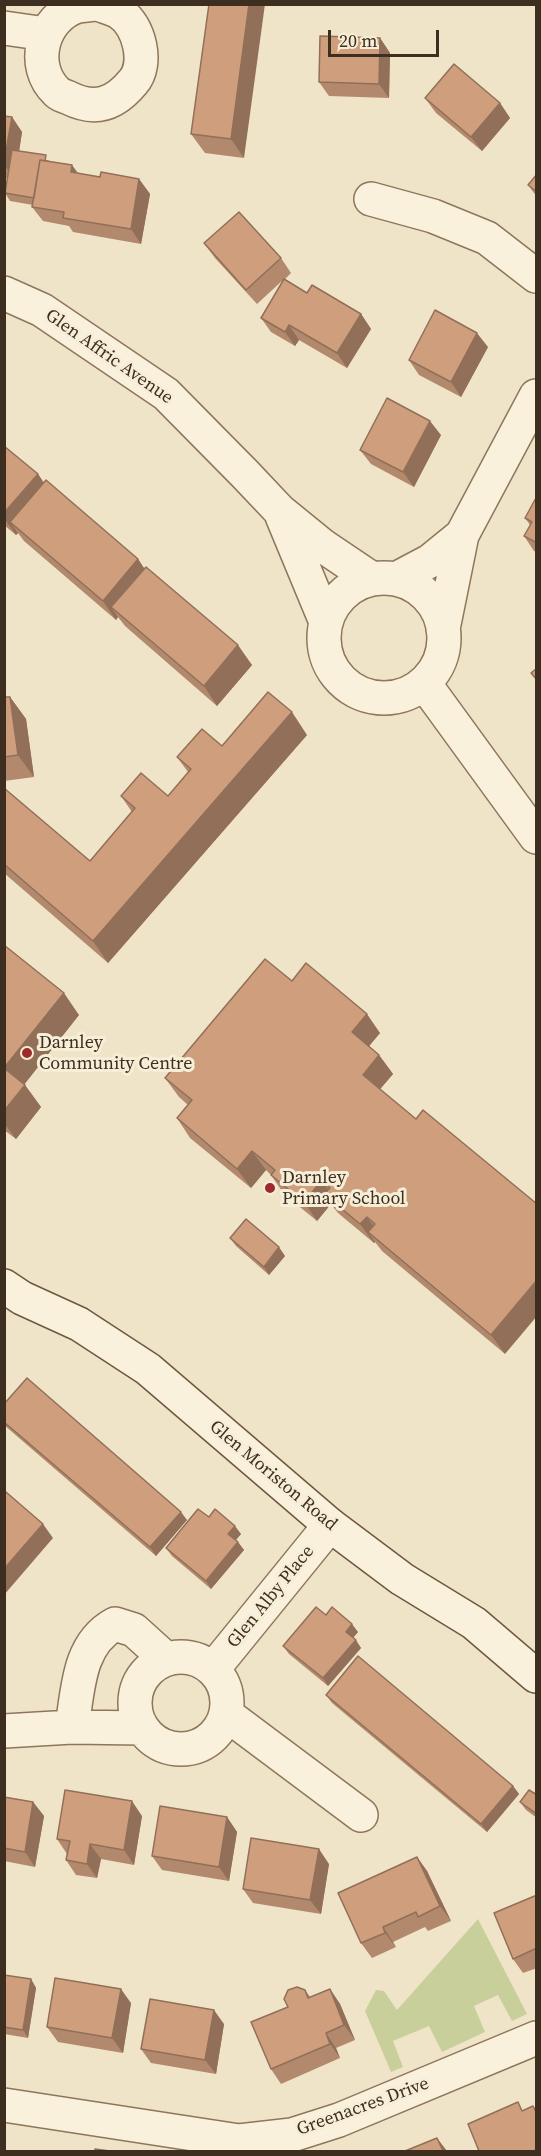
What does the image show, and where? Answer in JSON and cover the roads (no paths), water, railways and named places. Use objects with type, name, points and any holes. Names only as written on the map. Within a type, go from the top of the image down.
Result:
[{"type":"street","points":[[97,4],[120,13],[135,28],[142,60],[135,81],[116,99],[98,105],[82,105],[57,92],[43,70],[41,54],[45,34],[55,20],[77,6],[97,4]]},
{"type":"street","points":[[4,28],[45,34]]},
{"type":"street","points":[[371,199],[434,216],[487,238],[537,276]]},
{"type":"street","name":"Glen Affric Avenue","points":[[4,292],[42,310],[166,394],[280,511],[323,546],[384,579]]},
{"type":"street","points":[[462,535],[430,561],[384,579],[356,584],[332,607],[326,622],[324,642],[328,661],[339,678],[354,690],[373,697],[391,698],[409,693],[424,683],[434,672],[441,658],[444,644],[444,629],[462,535],[537,396]]},
{"type":"street","name":"Glen Affric Avenue","points":[[280,511],[326,622]]},
{"type":"street","points":[[384,579],[413,585],[427,596],[438,611],[444,629]]},
{"type":"street","points":[[424,683],[537,837]]},
{"type":"street","name":"Glen Moriston Road","points":[[4,1286],[22,1298],[79,1324],[148,1370],[330,1525],[402,1579],[474,1623],[537,1676]]},
{"type":"street","name":"Glen Alby Place","points":[[213,1669],[330,1525]]},
{"type":"street","points":[[72,1726],[82,1663],[95,1640],[105,1629],[115,1624],[134,1630],[166,1659]]},
{"type":"street","points":[[183,1656],[199,1660],[213,1669],[226,1690],[228,1702],[221,1727],[213,1738],[201,1745],[188,1749],[175,1749],[162,1745],[142,1728],[136,1712],[135,1695],[141,1680],[152,1667],[166,1659],[183,1656]]},
{"type":"street","points":[[226,1714],[361,1815]]},
{"type":"street","points":[[4,1731],[72,1726],[142,1728]]},
{"type":"street","name":"Greenacres Drive","points":[[4,2105],[239,2146],[339,2120],[537,2038]]},
{"type":"place","name":"Darnley Community Centre","points":[[27,1053]]},
{"type":"place","name":"Darnley Primary School","points":[[270,1188]]}]
